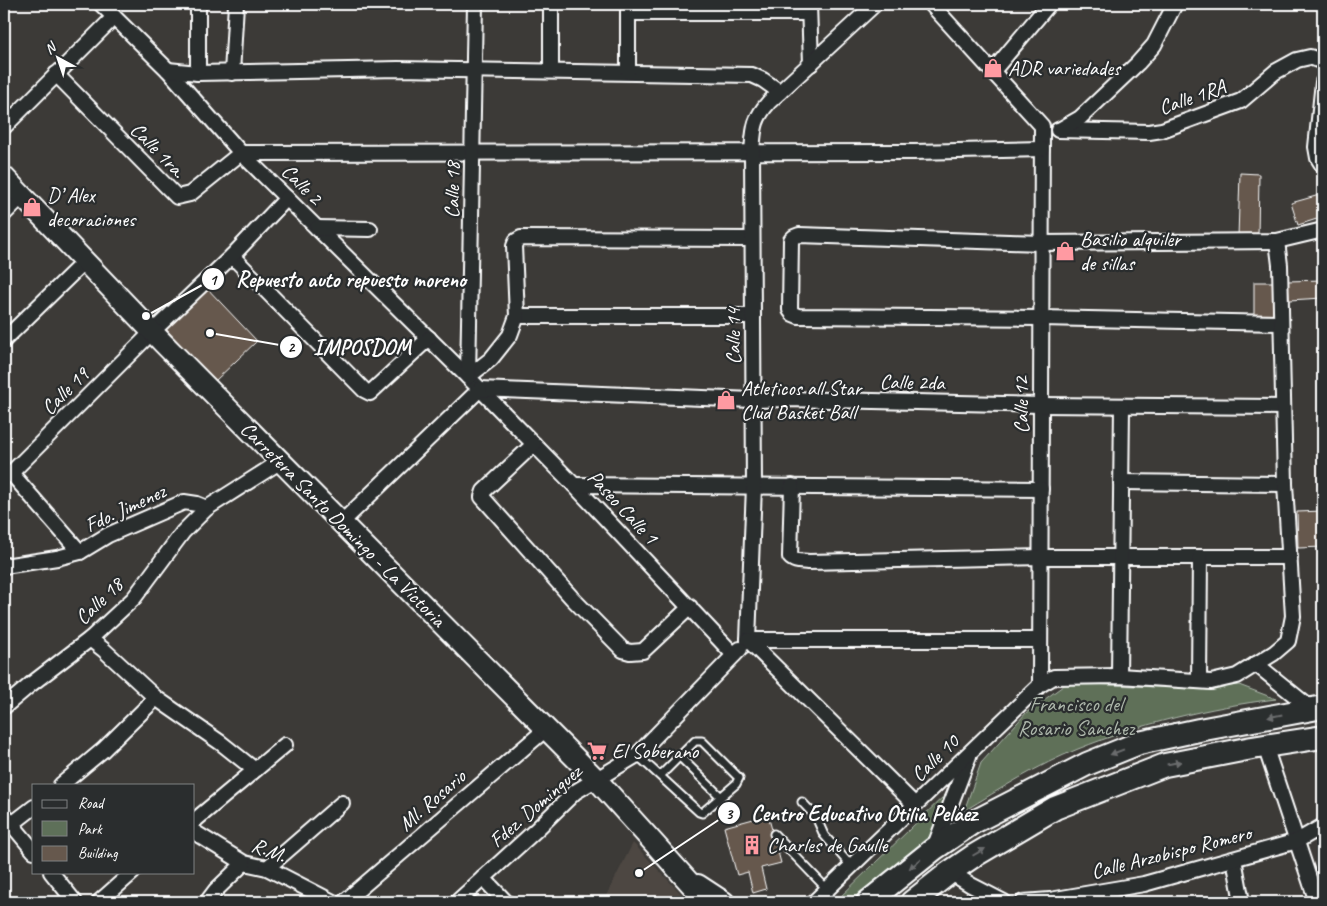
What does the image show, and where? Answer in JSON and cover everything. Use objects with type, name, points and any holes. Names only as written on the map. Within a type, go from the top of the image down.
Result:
[{"type":"main road","name":"Carretera Santo Domingo - La Victoria","points":[[4,177],[152,332],[596,779],[707,902]]},
{"type":"main road","points":[[868,902],[934,849],[972,823],[1087,764],[1139,743],[1200,730],[1319,711]]},
{"type":"main road","points":[[922,897],[950,872],[972,857],[1056,808],[1165,764],[1323,737]]},
{"type":"main road","name":"Carretera Santo Domingo - La Victoria","points":[[680,873],[724,902]]},
{"type":"street","name":"Calle 2","points":[[101,4],[168,70],[241,153],[480,389]]},
{"type":"street","points":[[198,4],[198,73]]},
{"type":"street","points":[[232,73],[236,4]]},
{"type":"street","name":"Calle 18","points":[[468,377],[475,4]]},
{"type":"street","points":[[551,4],[551,71]]},
{"type":"street","points":[[168,70],[198,73],[232,73],[398,69],[752,75],[764,80],[780,92],[875,4]]},
{"type":"street","points":[[931,4],[993,72],[1042,137]]},
{"type":"street","points":[[993,72],[1047,4]]},
{"type":"street","points":[[241,153],[914,152],[1042,137],[1080,118],[1138,63],[1154,45],[1175,4]]},
{"type":"street","points":[[628,72],[628,8],[809,9],[811,64]]},
{"type":"street","points":[[4,127],[114,17]]},
{"type":"street","name":"Calle 1RA","points":[[1058,130],[1150,132],[1162,130],[1241,101],[1274,72],[1297,60],[1310,57],[1323,62]]},
{"type":"street","name":"Calle 1ra.","points":[[56,74],[177,197],[190,194],[241,153]]},
{"type":"street","points":[[1323,82],[1316,147],[1318,158],[1323,166]]},
{"type":"street","name":"Calle 14","points":[[748,640],[754,486],[752,152],[755,122],[761,111],[780,92]]},
{"type":"street","name":"Calle 12","points":[[1040,685],[1042,137]]},
{"type":"street","points":[[4,214],[22,196]]},
{"type":"street","name":"Calle 19","points":[[8,475],[152,332],[232,256],[288,198]]},
{"type":"street","points":[[317,228],[370,229]]},
{"type":"street","points":[[1281,323],[1042,318],[798,316],[790,310],[791,240],[799,235],[1042,243],[1277,241],[1323,230]]},
{"type":"street","points":[[468,377],[491,359],[510,335],[517,316],[514,246],[516,241],[521,238],[752,239]]},
{"type":"street","points":[[1040,685],[1054,677],[1119,676],[1211,682],[1237,676],[1274,654],[1288,641],[1293,616],[1285,484],[1280,265],[1277,241]]},
{"type":"street","points":[[232,256],[364,390],[370,393],[429,338]]},
{"type":"street","points":[[4,340],[85,261]]},
{"type":"street","points":[[517,316],[753,316]]},
{"type":"street","points":[[342,522],[480,389]]},
{"type":"street","name":"Calle 2da","points":[[480,389],[753,400],[1283,407]]},
{"type":"street","name":"Paseo Calle 1","points":[[480,389],[574,485],[734,655]]},
{"type":"street","points":[[1119,676],[1122,406]]},
{"type":"street","points":[[534,444],[484,491],[482,497],[572,598],[623,650],[630,652],[643,651],[690,607]]},
{"type":"street","points":[[207,508],[281,462]]},
{"type":"street","points":[[8,475],[80,552]]},
{"type":"street","points":[[1122,482],[1285,484]]},
{"type":"street","points":[[574,485],[1041,489]]},
{"type":"street","points":[[792,486],[790,557],[792,560],[808,562],[1041,557],[1290,557]]},
{"type":"street","name":"Fdo. Jimenez","points":[[4,566],[57,558],[80,552],[108,535],[184,502],[198,504],[207,508]]},
{"type":"street","name":"Calle 18","points":[[4,707],[90,639],[134,598],[183,532],[207,508]]},
{"type":"street","points":[[1199,681],[1200,557]]},
{"type":"street","points":[[90,639],[156,698],[221,742],[255,770]]},
{"type":"street","points":[[748,640],[1040,640]]},
{"type":"street","points":[[748,640],[915,805]]},
{"type":"street","name":"Fdez. Dominguez","points":[[457,902],[575,792],[638,755],[748,640]]},
{"type":"street","points":[[1256,664],[1319,711]]},
{"type":"street","name":"Calle 10","points":[[814,902],[1040,685]]},
{"type":"street","points":[[62,784],[103,750],[156,698]]},
{"type":"street","name":"Ml. Rosario","points":[[344,902],[546,729]]},
{"type":"street","points":[[195,820],[285,745]]},
{"type":"street","points":[[1265,746],[1317,902]]},
{"type":"street","points":[[934,849],[971,751]]},
{"type":"street","points":[[267,868],[342,803]]},
{"type":"street","points":[[32,808],[8,820],[32,849]]},
{"type":"street","name":"Calle Arzobispo Romero","points":[[1023,902],[1087,898],[1144,884],[1297,841],[1323,826]]},
{"type":"street","name":"R.M.","points":[[195,833],[244,863],[267,868],[333,902]]},
{"type":"street","points":[[1234,859],[1242,902]]},
{"type":"street","points":[[207,902],[216,890],[244,863]]},
{"type":"street","points":[[950,872],[1004,902]]},
{"type":"street","points":[[53,874],[75,902]]},
{"type":"street","points":[[99,902],[131,874]]},
{"type":"street","points":[[483,878],[506,902]]},
{"type":"lane","points":[[638,755],[660,776],[702,813],[736,784],[739,778],[702,741],[694,741],[660,776]]},
{"type":"lane","points":[[679,756],[721,797]]},
{"type":"lane","points":[[802,802],[816,817],[824,835],[852,866]]},
{"type":"lane","points":[[774,834],[827,889]]},
{"type":"shaded area","points":[[633,843],[689,902],[603,902]]},
{"type":"green space","name":"Francisco del Rosario Sanchez","points":[[1067,683],[1201,689],[1239,685],[1276,699],[1200,712],[1150,724],[1102,740],[1048,762],[964,811],[981,763],[1026,713]]},
{"type":"green space","points":[[950,790],[932,835],[849,902],[835,902]]},
{"type":"building","points":[[1240,173],[1259,174],[1258,237],[1238,237]]},
{"type":"building","points":[[1323,194],[1323,217],[1298,225],[1291,203]]},
{"type":"building","points":[[1323,280],[1323,298],[1289,300],[1288,281]]},
{"type":"building","points":[[1254,282],[1273,282],[1273,319],[1254,319]]},
{"type":"building","points":[[204,285],[257,341],[215,381],[162,325]]},
{"type":"building","points":[[1323,511],[1323,547],[1298,548],[1297,512]]},
{"type":"building","name":"Charles de Gaulle","points":[[768,815],[781,863],[761,868],[766,889],[753,893],[748,872],[737,875],[724,827]]},
{"type":"place","name":"ADR variedades","points":[[993,68]]},
{"type":"place","name":"D’ Alex decoraciones","points":[[32,207]]},
{"type":"place","name":"Basilio alquiler de sillas","points":[[1065,251]]},
{"type":"place","name":"Repuesto auto repuesto moreno","points":[[146,316]]},
{"type":"place","name":"IMPOSDOM","points":[[210,333]]},
{"type":"place","name":"Atleticos all Star Clud Basket Ball","points":[[726,400]]},
{"type":"place","name":"El Soberano","points":[[597,751]]},
{"type":"place","name":"Charles de Gaulle","points":[[752,845]]},
{"type":"place","name":"Centro Educativo Otilia Peláez","points":[[639,873]]}]
